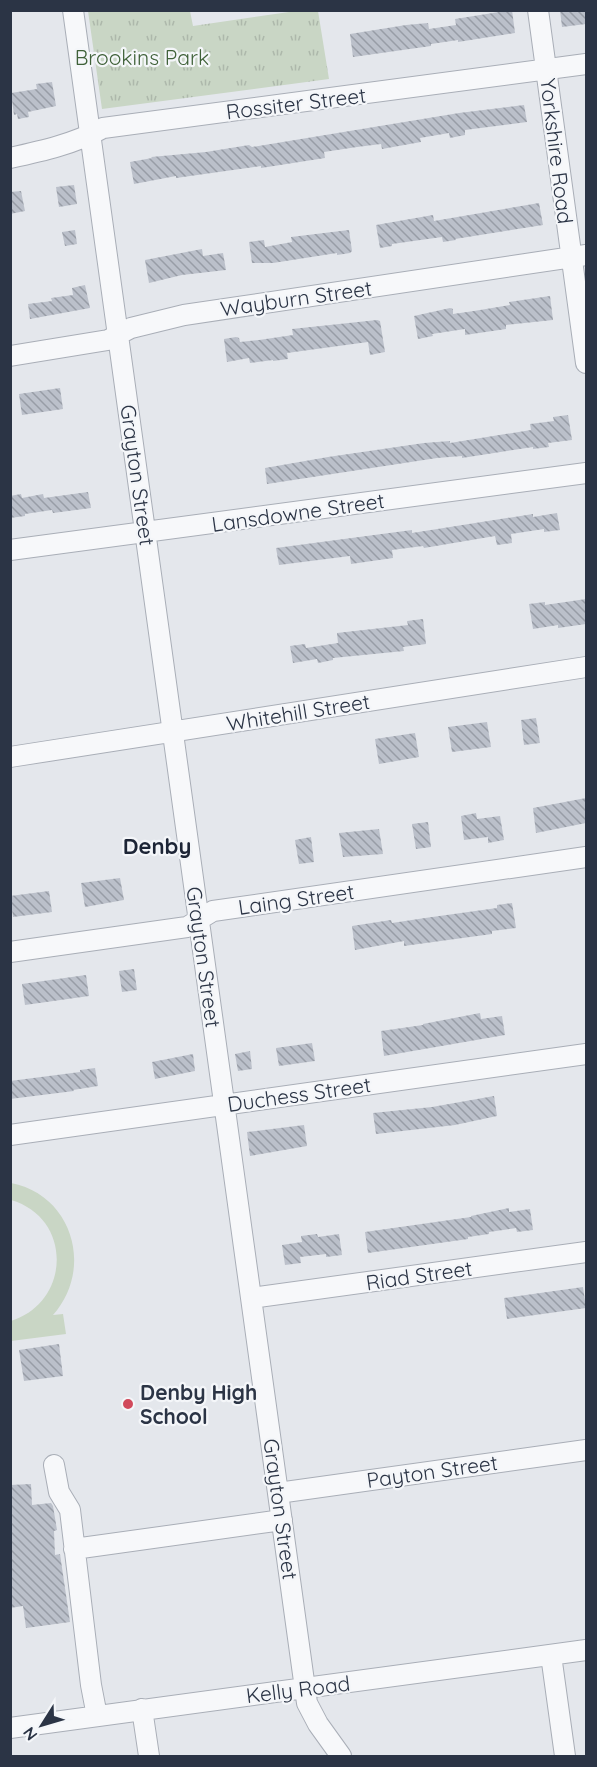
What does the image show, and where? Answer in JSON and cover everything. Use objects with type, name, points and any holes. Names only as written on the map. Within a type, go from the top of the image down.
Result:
[{"type":"street","name":"Grayton Street","points":[[74,10],[307,1703],[318,1724],[341,1756]]},
{"type":"street","name":"Yorkshire Road","points":[[538,10],[578,256],[586,363]]},
{"type":"street","name":"Rossiter Street","points":[[10,158],[53,148],[91,135],[103,128],[586,64]]},
{"type":"street","name":"Wayburn Street","points":[[10,356],[108,340],[131,328],[184,315],[578,256]]},
{"type":"street","name":"Lansdowne Street","points":[[10,550],[586,474]]},
{"type":"street","name":"Whitehill Street","points":[[10,757],[586,667]]},
{"type":"street","name":"Laing Street","points":[[10,952],[187,927],[213,911],[586,857]]},
{"type":"street","name":"Duchess Street","points":[[10,1135],[586,1054]]},
{"type":"street","name":"Riad Street","points":[[251,1298],[586,1252]]},
{"type":"street","name":"Payton Street","points":[[278,1492],[586,1450]]},
{"type":"street","points":[[54,1465],[59,1492],[69,1510],[90,1683],[97,1716]]},
{"type":"street","points":[[74,1549],[282,1520]]},
{"type":"street","name":"Kelly Road","points":[[10,1728],[586,1650]]},
{"type":"street","points":[[551,1655],[565,1756]]},
{"type":"street","points":[[142,1709],[149,1756]]},
{"type":"green space","name":"Brookins Park","points":[[88,11],[190,11],[193,26],[296,11],[318,11],[329,79],[102,109]]},
{"type":"green space","points":[[11,1183],[32,1190],[49,1202],[62,1218],[71,1236],[74,1256],[72,1277],[66,1297],[53,1315],[63,1314],[66,1334],[11,1341],[11,1321],[31,1311],[45,1297],[54,1279],[57,1260],[54,1241],[46,1224],[31,1210],[11,1200]]},
{"type":"building","points":[[512,10],[515,33],[353,57],[350,34],[428,23],[429,29],[456,25],[455,19]]},
{"type":"building","points":[[560,10],[586,10],[586,24],[562,27]]},
{"type":"building","points":[[52,82],[56,106],[28,112],[29,117],[18,119],[17,114],[14,115],[11,93],[37,89],[36,84]]},
{"type":"building","points":[[524,105],[527,122],[465,130],[465,135],[450,138],[449,133],[420,138],[421,142],[382,149],[381,144],[324,152],[325,158],[261,168],[261,166],[176,178],[176,176],[134,184],[130,162],[151,157],[249,145],[252,147],[459,113]]},
{"type":"building","points":[[74,185],[77,204],[59,207],[56,187]]},
{"type":"building","points":[[21,191],[25,211],[10,214],[10,192]]},
{"type":"building","points":[[539,203],[543,225],[443,242],[442,237],[392,244],[392,246],[380,248],[376,225],[433,215],[434,221]]},
{"type":"building","points":[[75,230],[77,244],[65,246],[62,232]]},
{"type":"building","points":[[349,230],[352,251],[350,253],[273,263],[252,263],[249,242],[264,240],[265,247],[292,242],[291,237]]},
{"type":"building","points":[[202,249],[203,256],[223,253],[226,270],[182,275],[149,283],[145,260]]},
{"type":"building","points":[[85,285],[90,308],[30,319],[28,304],[73,295],[72,288]]},
{"type":"building","points":[[550,296],[553,320],[506,325],[506,329],[465,335],[465,329],[432,334],[433,336],[418,339],[414,316],[450,308],[453,309],[453,314],[474,311],[510,305],[509,302]]},
{"type":"building","points":[[380,321],[385,352],[370,355],[368,342],[287,353],[288,359],[250,363],[249,358],[227,362],[224,339],[236,337],[240,342],[259,340],[293,335],[292,329]]},
{"type":"building","points":[[60,388],[63,409],[22,415],[19,394]]},
{"type":"building","points":[[568,415],[572,440],[548,443],[549,447],[533,449],[533,447],[462,458],[462,456],[437,458],[267,484],[265,468],[424,443],[450,441],[450,443],[531,430],[530,424],[554,421],[553,417]]},
{"type":"building","points":[[88,492],[91,508],[53,513],[52,510],[10,518],[10,496],[21,494],[22,498],[43,494],[44,498]]},
{"type":"building","points":[[557,513],[560,530],[544,532],[544,529],[511,534],[512,543],[497,545],[495,536],[424,548],[423,546],[392,550],[393,558],[351,564],[350,556],[279,565],[276,548],[412,530],[412,533],[533,514],[533,517]]},
{"type":"building","points":[[586,599],[586,624],[533,629],[529,604],[545,602],[545,605]]},
{"type":"building","points":[[423,619],[426,644],[403,647],[404,651],[333,658],[333,660],[318,663],[317,659],[293,663],[290,646],[305,644],[306,648],[338,643],[337,633],[408,625],[407,621]]},
{"type":"building","points":[[536,718],[540,743],[524,745],[521,720]]},
{"type":"building","points":[[487,722],[491,747],[452,752],[448,727]]},
{"type":"building","points":[[415,733],[419,757],[379,764],[375,739]]},
{"type":"building","points":[[586,798],[586,823],[536,833],[533,808]]},
{"type":"building","points":[[476,813],[477,819],[500,816],[504,840],[488,843],[488,837],[464,840],[461,816]]},
{"type":"building","points":[[428,822],[431,847],[416,849],[412,824]]},
{"type":"building","points":[[379,829],[383,854],[343,857],[339,833]]},
{"type":"building","points":[[311,837],[314,862],[299,864],[295,840]]},
{"type":"building","points":[[120,878],[124,900],[85,907],[81,883]]},
{"type":"building","points":[[49,891],[52,912],[13,917],[10,896]]},
{"type":"building","points":[[512,903],[516,928],[492,931],[492,934],[404,946],[404,941],[355,950],[352,926],[391,920],[392,923],[497,908],[497,905]]},
{"type":"building","points":[[134,969],[137,990],[122,992],[119,971]]},
{"type":"building","points":[[86,975],[89,996],[25,1005],[22,984]]},
{"type":"building","points":[[480,1013],[481,1019],[502,1016],[505,1035],[384,1056],[381,1031]]},
{"type":"building","points":[[312,1043],[315,1061],[279,1066],[276,1048]]},
{"type":"building","points":[[250,1051],[252,1069],[238,1071],[235,1054]]},
{"type":"building","points":[[193,1054],[195,1071],[155,1079],[152,1062]]},
{"type":"building","points":[[95,1068],[98,1086],[10,1099],[10,1081]]},
{"type":"building","points":[[494,1096],[497,1116],[455,1125],[376,1134],[373,1113],[432,1107]]},
{"type":"building","points":[[304,1125],[307,1146],[250,1156],[247,1132]]},
{"type":"building","points":[[509,1208],[509,1212],[530,1209],[533,1230],[517,1232],[516,1228],[489,1232],[489,1234],[468,1237],[468,1239],[368,1253],[365,1232],[471,1217]]},
{"type":"building","points":[[317,1234],[318,1237],[339,1234],[342,1255],[300,1257],[301,1263],[285,1265],[282,1245],[302,1242],[301,1236]]},
{"type":"building","points":[[583,1287],[586,1308],[507,1319],[504,1298]]},
{"type":"building","points":[[59,1344],[63,1376],[24,1381],[19,1350]]},
{"type":"building","points":[[31,1484],[32,1505],[51,1503],[53,1506],[57,1530],[54,1531],[55,1555],[60,1554],[70,1622],[26,1628],[23,1606],[10,1608],[10,1485]]},
{"type":"place","name":"Denby High School","points":[[128,1404]]},
{"type":"district","name":"Denby","points":[[157,846]]}]
